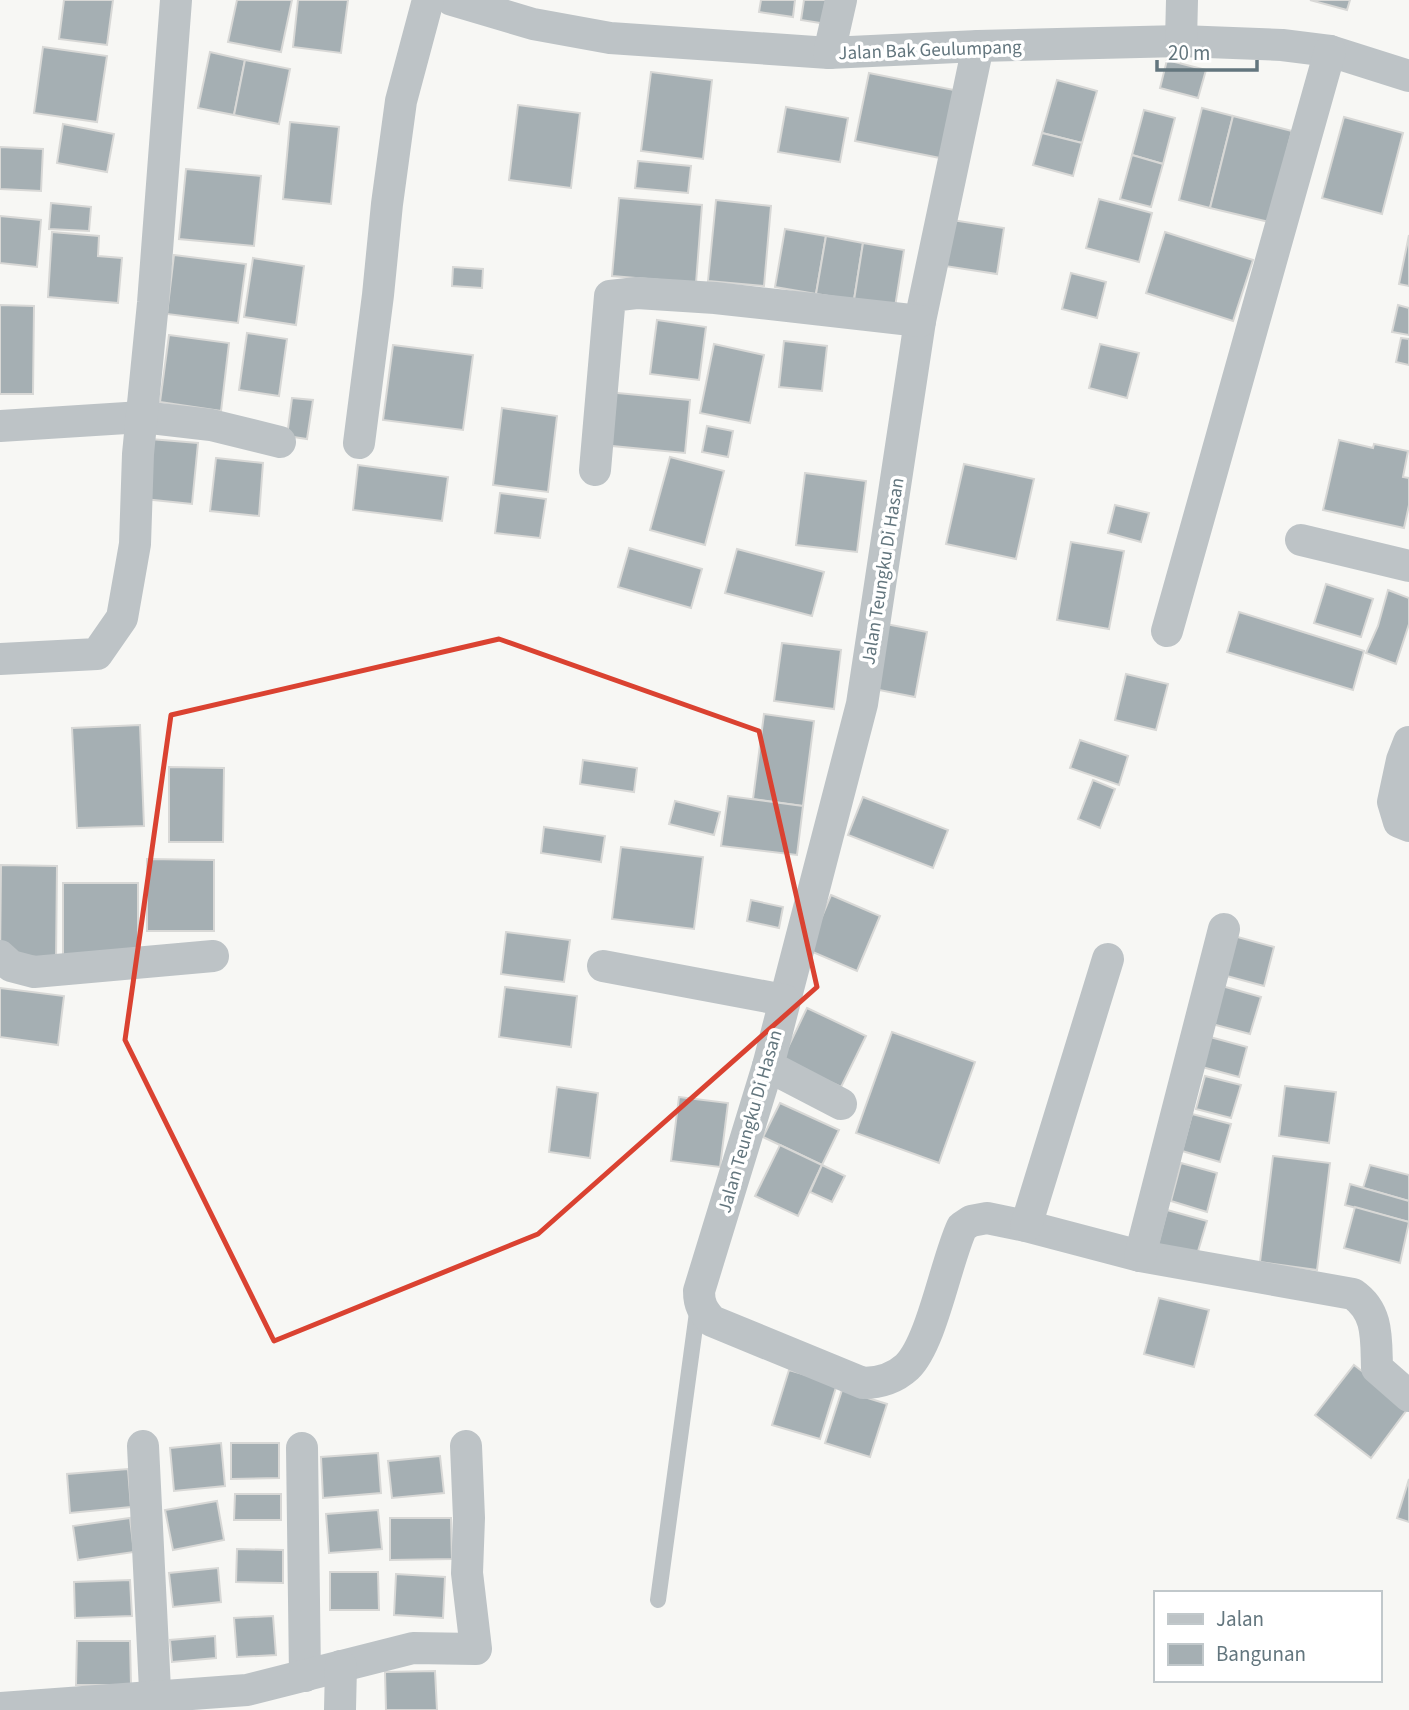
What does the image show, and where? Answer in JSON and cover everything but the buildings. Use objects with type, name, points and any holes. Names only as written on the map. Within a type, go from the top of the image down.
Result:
[{"type":"street","points":[[0,659],[97,654],[122,618],[135,544],[138,454],[176,0]]},
{"type":"street","points":[[359,443],[401,101],[428,0]]},
{"type":"street","name":"Jalan Bak Geulumpang","points":[[452,0],[533,24],[610,38],[830,53],[1181,41],[1282,45],[1330,51],[1409,76]]},
{"type":"street","points":[[830,53],[841,0]]},
{"type":"street","points":[[1181,41],[1182,0]]},
{"type":"street","name":"Jalan Teungku Di Hasan","points":[[699,1300],[699,1290],[768,1066],[862,704],[920,321],[978,46]]},
{"type":"street","points":[[1167,631],[1330,51]]},
{"type":"street","points":[[595,470],[610,296],[637,293],[715,298],[920,321]]},
{"type":"street","points":[[0,426],[142,417],[211,425],[279,442]]},
{"type":"street","points":[[1301,540],[1409,566]]},
{"type":"street","points":[[1409,742],[1402,760],[1393,802],[1399,822],[1409,826]]},
{"type":"street","points":[[1140,1256],[1224,929]]},
{"type":"street","points":[[0,956],[11,966],[34,972],[213,956]]},
{"type":"street","points":[[1026,1226],[1108,959]]},
{"type":"street","points":[[603,966],[783,1000]]},
{"type":"street","points":[[768,1066],[841,1104]]},
{"type":"street","points":[[699,1300],[702,1310],[712,1321],[863,1383],[889,1379],[907,1367],[923,1341],[962,1227],[971,1220],[986,1218],[1140,1256],[1353,1294],[1362,1300],[1372,1313],[1376,1325],[1377,1368],[1409,1396]]},
{"type":"street","points":[[143,1446],[156,1703]]},
{"type":"street","points":[[0,1708],[156,1703],[247,1690],[413,1648],[476,1649],[467,1573],[469,1518],[466,1446]]},
{"type":"street","points":[[302,1448],[305,1675]]},
{"type":"street","points":[[340,1710],[341,1666]]},
{"type":"lane","points":[[657,1600],[699,1300]]},
{"type":"highlighted area","points":[[499,639],[759,731],[817,987],[538,1234],[274,1341],[125,1040],[171,715]]}]
